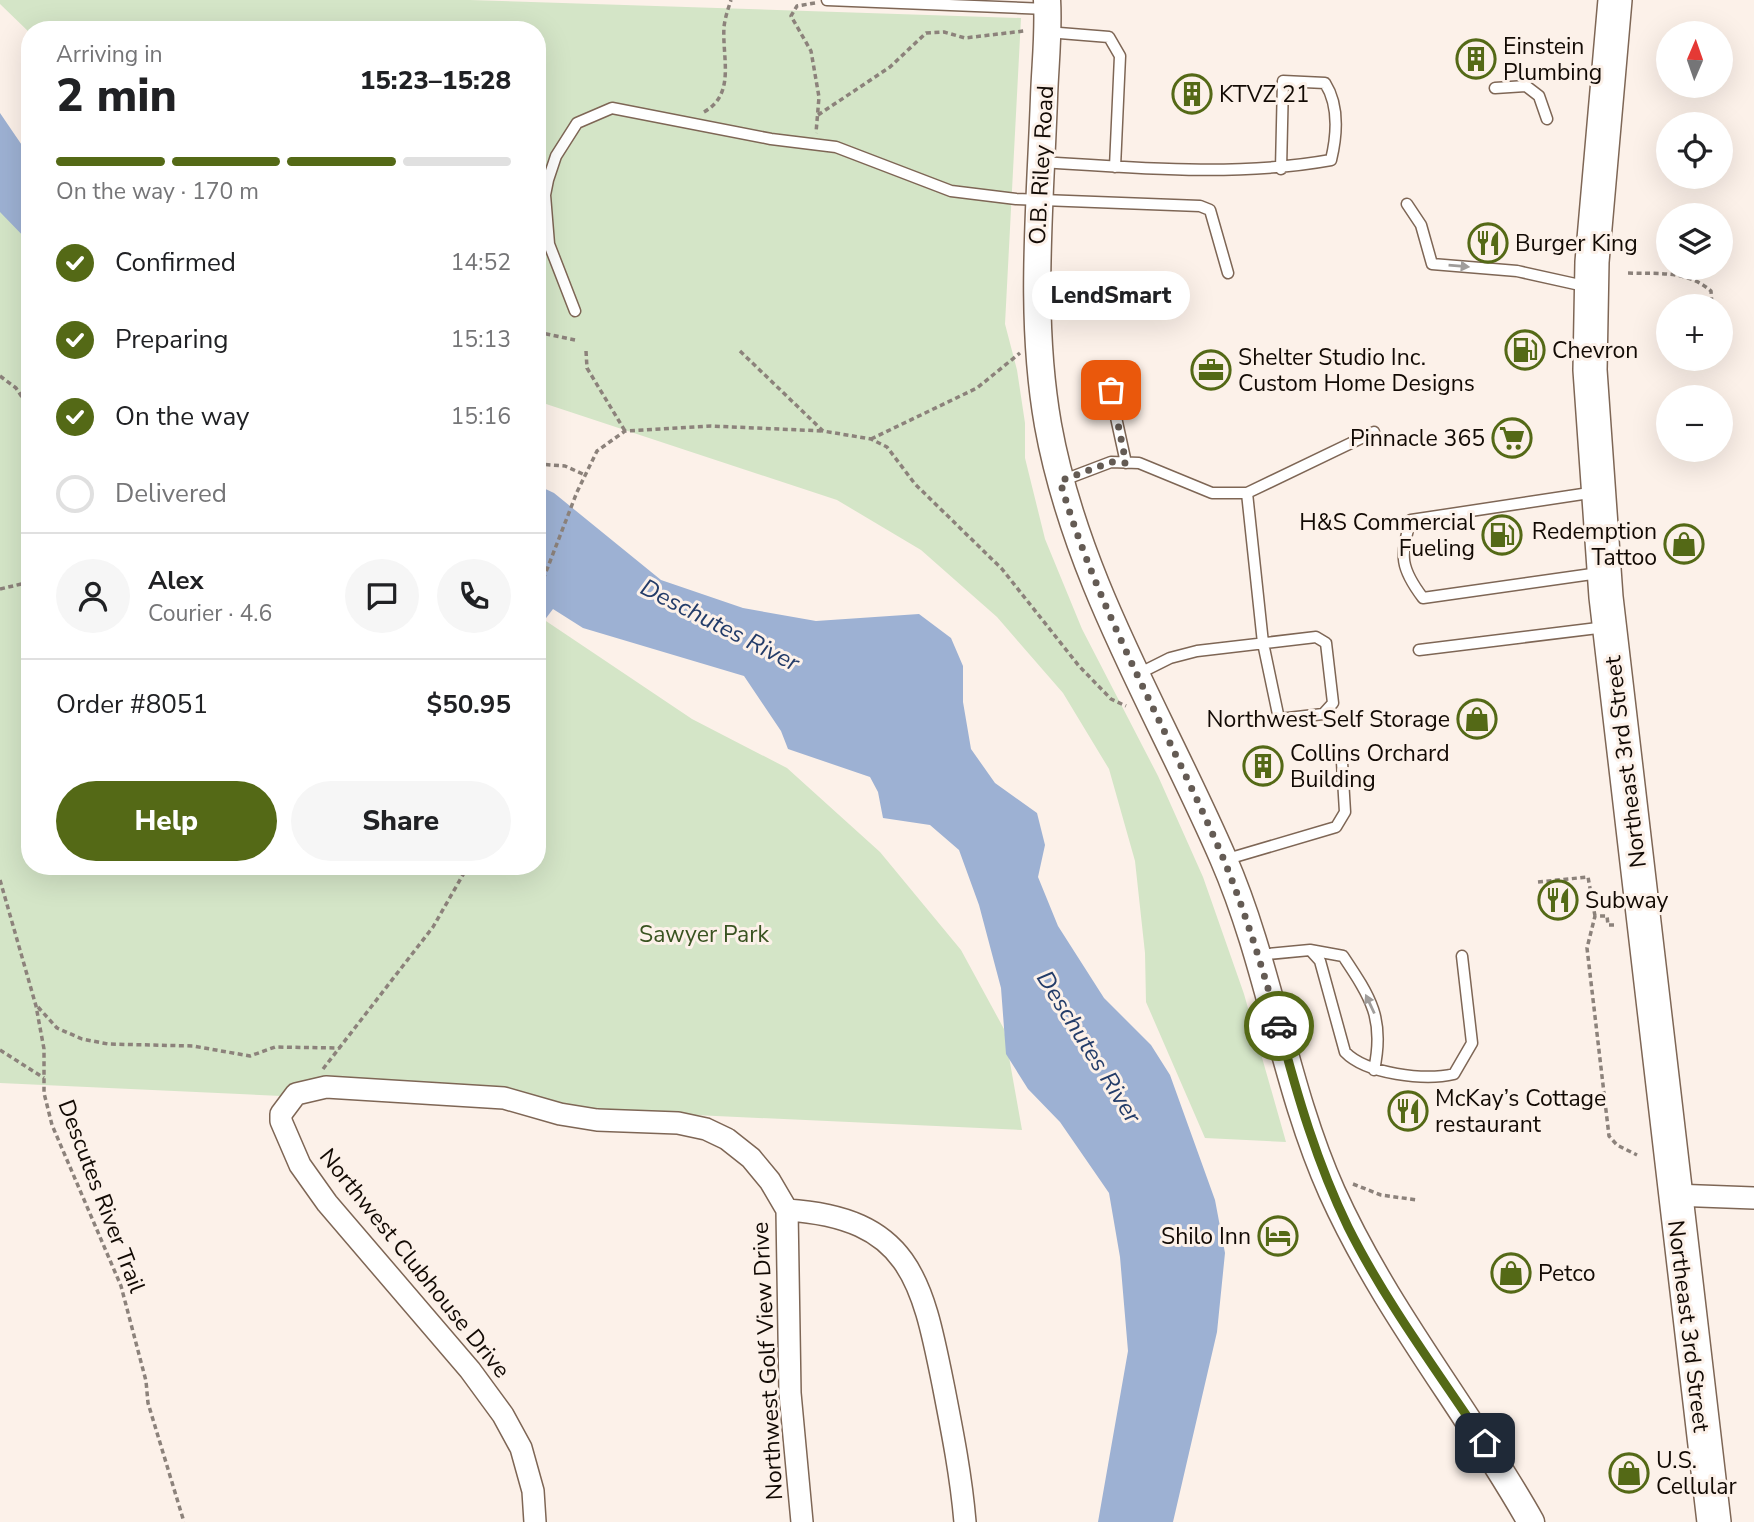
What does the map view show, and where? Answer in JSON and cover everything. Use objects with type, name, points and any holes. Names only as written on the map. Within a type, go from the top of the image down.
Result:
[{"type":"main road","name":"Northeast 3rd Street","points":[[1615,0],[1591,287],[1590,370],[1609,626],[1673,1195],[1714,1522]]},
{"type":"street","name":"O.B. Riley Road","points":[[1041,18],[1042,162],[1039,200],[1038,339],[1048,426],[1060,481],[1086,561],[1136,675],[1224,860],[1258,955],[1314,1148],[1349,1229],[1405,1324],[1485,1443],[1531,1522]]},
{"type":"street","name":"Northwest Golf View Drive","points":[[306,1089],[327,1087],[483,1095],[597,1120],[678,1123],[706,1129],[727,1139],[751,1157],[770,1181],[787,1210],[790,1393],[802,1522]]},
{"type":"street","name":"Northwest Clubhouse Drive","points":[[306,1089],[291,1099],[281,1114],[284,1133],[300,1165],[327,1203],[470,1370],[503,1415],[521,1448],[533,1491],[535,1522]]},
{"type":"street","points":[[1673,1195],[1754,1198]]},
{"type":"street","points":[[787,1210],[826,1213],[857,1224],[888,1243],[911,1269],[925,1299],[938,1358],[962,1479],[965,1522]]},
{"type":"lane","points":[[827,1],[949,4],[1041,18],[1109,37],[1120,56],[1115,167]]},
{"type":"lane","points":[[1042,162],[1115,167],[1280,169],[1331,160],[1336,139],[1333,96],[1325,83],[1283,81],[1280,169]]},
{"type":"lane","points":[[1495,88],[1526,86],[1539,96],[1547,118]]},
{"type":"lane","points":[[575,311],[549,244],[546,209],[551,168],[565,139],[577,123],[612,108],[854,153],[951,191],[1039,200],[1200,206],[1210,210],[1228,272]]},
{"type":"lane","points":[[1407,204],[1421,225],[1432,264],[1517,271],[1591,287]]},
{"type":"lane","points":[[1111,390],[1126,463]]},
{"type":"lane","points":[[1060,481],[1111,462],[1139,463],[1212,493],[1247,493],[1374,432]]},
{"type":"lane","points":[[1599,492],[1411,520],[1404,541],[1406,575],[1423,598],[1604,573]]},
{"type":"lane","points":[[1136,675],[1170,658],[1263,643],[1316,637],[1326,643],[1333,703],[1323,714],[1279,719],[1263,643],[1247,493]]},
{"type":"lane","points":[[1419,650],[1609,626]]},
{"type":"lane","points":[[1224,860],[1336,827],[1345,813],[1342,762]]},
{"type":"lane","points":[[1258,955],[1310,950],[1343,956],[1360,981],[1375,1013],[1380,1042],[1374,1070]]},
{"type":"lane","points":[[1310,950],[1320,961],[1345,1052],[1354,1062],[1374,1070],[1441,1077],[1454,1074],[1472,1043],[1462,956]]},
{"type":"path","points":[[687,122],[715,106],[722,97],[725,85],[724,24],[731,0]]},
{"type":"path","points":[[815,145],[819,97],[811,51],[791,16],[797,6],[827,1]]},
{"type":"path","points":[[818,114],[890,67],[926,33],[944,32],[965,38],[1041,18]]},
{"type":"path","points":[[1628,273],[1685,275],[1699,281],[1711,294]]},
{"type":"path","points":[[546,334],[575,340]]},
{"type":"path","points":[[871,439],[977,387],[1038,339]]},
{"type":"path","points":[[586,351],[587,368],[625,431]]},
{"type":"path","points":[[740,351],[823,430]]},
{"type":"path","points":[[0,376],[21,396]]},
{"type":"path","points":[[546,572],[577,492],[597,451],[625,431],[711,426],[823,430],[871,439],[887,447],[915,484],[1002,569],[1062,644],[1111,699],[1129,708],[1152,709]]},
{"type":"path","points":[[546,465],[565,466],[585,475]]},
{"type":"path","points":[[0,589],[21,584]]},
{"type":"path","points":[[306,1089],[433,927],[463,875]]},
{"type":"path","points":[[1538,882],[1588,877],[1595,916],[1587,948],[1609,1136],[1617,1146],[1637,1155]]},
{"type":"path","name":"Descutes River Trail","points":[[0,880],[36,1006],[44,1049],[44,1078],[52,1125],[121,1286],[146,1381],[148,1403],[184,1522]]},
{"type":"path","points":[[1595,916],[1607,916],[1608,925],[1614,925]]},
{"type":"path","points":[[36,1006],[57,1028],[82,1039],[108,1044],[192,1046],[250,1056],[275,1047],[340,1048]]},
{"type":"path","points":[[0,1050],[44,1078]]},
{"type":"path","points":[[1347,1182],[1381,1195],[1416,1200]]},
{"type":"green space","points":[[0,0],[470,0],[1021,18],[1005,324],[1017,370],[1025,423],[1025,458],[1045,539],[1082,629],[1158,776],[1203,877],[1244,994],[1286,1142],[1205,1138],[1146,1002],[1145,953],[1135,861],[1109,769],[1063,693],[997,617],[921,550],[837,500],[546,404],[546,21],[21,21],[21,24],[0,4]]},
{"type":"green space","name":"Sawyer Park","points":[[0,189],[21,223],[21,875],[546,875],[546,621],[692,719],[787,768],[880,852],[961,950],[1004,1029],[1022,1130],[0,1083]]},
{"type":"water","points":[[0,113],[21,144],[21,234],[0,212]]},
{"type":"water","name":"Deschutes River","points":[[546,489],[661,580],[743,608],[816,621],[919,614],[951,638],[963,666],[963,702],[971,749],[995,783],[1037,813],[1045,845],[1038,877],[1058,926],[1104,998],[1151,1045],[1170,1075],[1215,1200],[1225,1253],[1217,1332],[1173,1522],[1098,1522],[1128,1351],[1120,1257],[1109,1193],[1060,1122],[1028,1089],[1006,1054],[1001,988],[979,905],[959,850],[930,825],[883,818],[878,792],[870,777],[788,749],[781,731],[744,676],[583,628],[553,609],[546,618]]},
{"type":"way so far","points":[[1111,390],[1126,463],[1111,462],[1060,481],[1086,561],[1109,616],[1224,860],[1245,914],[1279,1026]]},
{"type":"place","name":"Einstein Plumbing","points":[[1476,59]]},
{"type":"place","name":"KTVZ 21","points":[[1192,94]]},
{"type":"place","name":"Burger King","points":[[1488,243]]},
{"type":"place","name":"Chevron","points":[[1525,350]]},
{"type":"place","name":"Shelter Studio Inc. Custom Home Designs","points":[[1211,370]]},
{"type":"place","name":"LendSmart","points":[[1111,390]]},
{"type":"place","name":"Pinnacle 365","points":[[1512,438]]},
{"type":"place","name":"H&S Commercial Fueling","points":[[1502,535]]},
{"type":"place","name":"Redemption Tattoo","points":[[1684,544]]},
{"type":"place","name":"Northwest Self Storage","points":[[1477,719]]},
{"type":"place","name":"Collins Orchard Building","points":[[1263,766]]},
{"type":"place","name":"Subway","points":[[1558,900]]},
{"type":"place","name":"McKay’s Cottage restaurant","points":[[1408,1111]]},
{"type":"place","name":"Shilo Inn","points":[[1278,1236]]},
{"type":"place","name":"Petco","points":[[1511,1273]]},
{"type":"place","name":"U.S. Cellular","points":[[1629,1473]]},
{"type":"route","points":[[1279,1026],[1314,1148],[1349,1229],[1405,1324],[1485,1443]]}]
